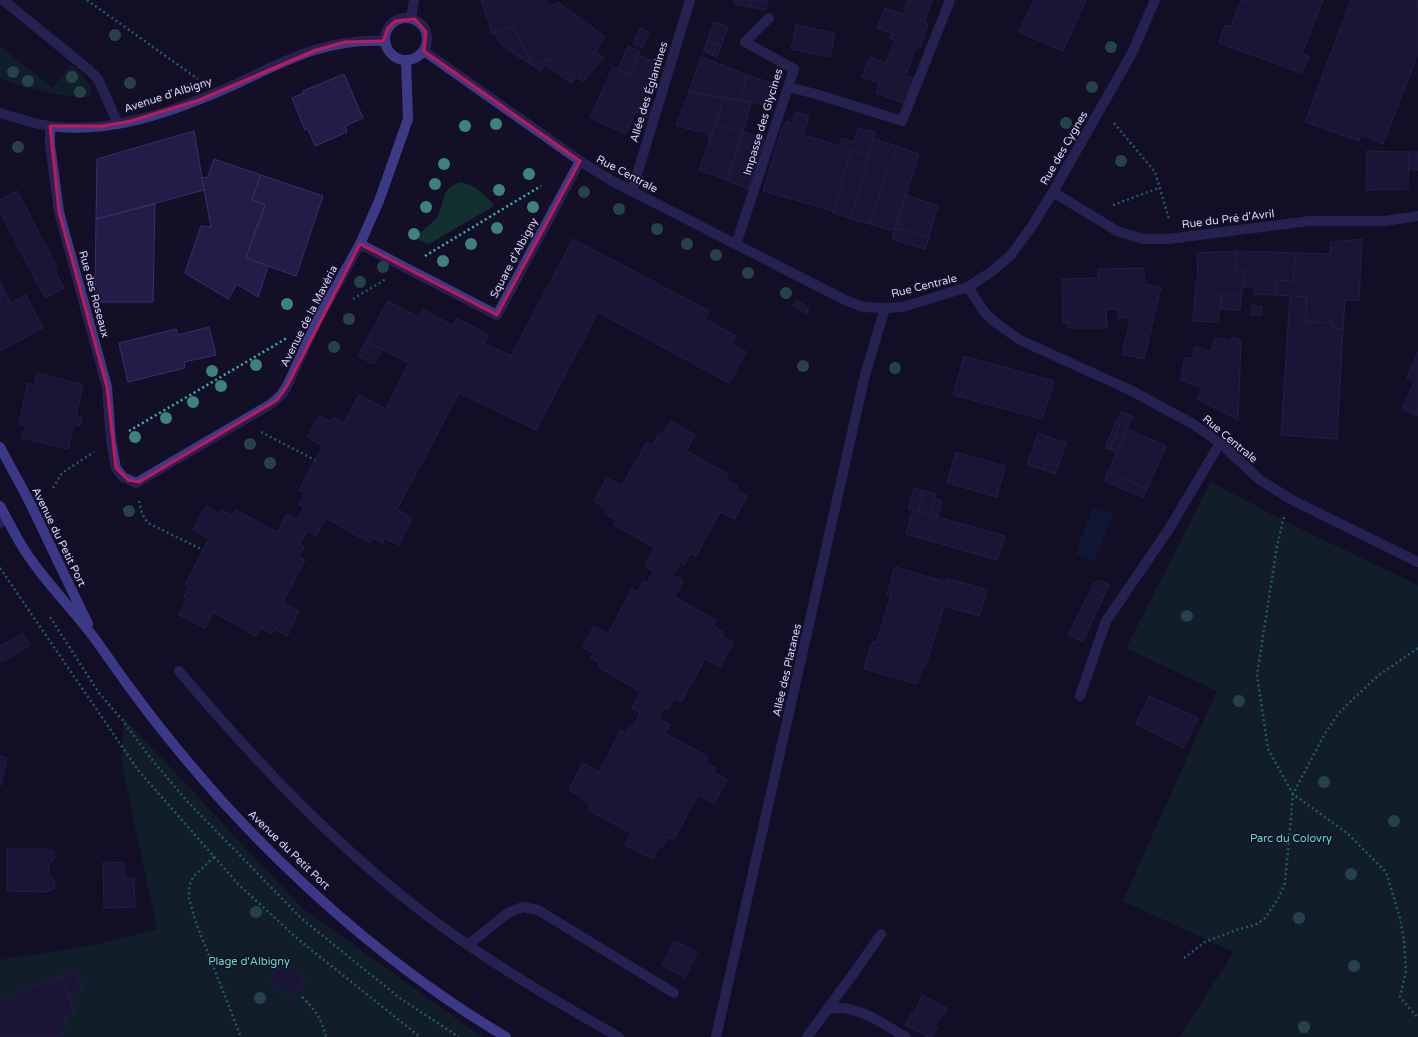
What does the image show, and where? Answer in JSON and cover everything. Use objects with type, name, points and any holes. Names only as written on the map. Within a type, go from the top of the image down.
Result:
[{"type":"main road","name":"Avenue du Petit Port","points":[[0,447],[28,499],[95,638]]},
{"type":"main road","name":"Avenue du Petit Port","points":[[0,506],[4,521],[32,561],[95,638],[127,685],[168,737],[221,799],[271,852],[319,898],[430,988],[506,1037]]},
{"type":"street","points":[[3,0],[98,79],[118,124]]},
{"type":"street","points":[[411,18],[414,0]]},
{"type":"street","name":"Allée des Églantines","points":[[632,191],[690,0]]},
{"type":"street","points":[[788,87],[816,94],[902,121],[950,0]]},
{"type":"street","name":"Rue des Cygnes","points":[[968,288],[991,272],[1011,255],[1032,226],[1132,53],[1155,0]]},
{"type":"street","points":[[401,18],[411,18],[420,23],[426,32],[427,42],[424,51],[416,58],[406,61],[389,53],[385,41],[386,31],[392,23],[401,18]]},
{"type":"street","name":"Impasse des Glycines","points":[[736,244],[794,69],[745,42],[769,18]]},
{"type":"street","name":"Avenue d'Albigny","points":[[0,113],[37,124],[50,126],[78,128],[118,124],[191,102],[217,92],[293,57],[345,42],[385,41]]},
{"type":"street","name":"Rue Centrale","points":[[424,51],[580,161],[632,191],[845,300],[863,306],[885,308],[903,307],[968,288],[985,312],[1020,340],[1130,390],[1193,424],[1220,443],[1260,480],[1292,500],[1418,562]]},
{"type":"street","name":"Avenue de la Mavéria","points":[[136,483],[271,404],[282,394],[318,319],[360,244],[379,201],[408,119],[406,61]]},
{"type":"street","name":"Rue des Roseaux","points":[[50,126],[50,145],[59,212],[107,386],[111,441],[116,468],[123,477],[136,483]]},
{"type":"street","name":"Square d'Albigny","points":[[360,244],[497,315],[580,161]]},
{"type":"street","name":"Rue du Pré d'Avril","points":[[1053,192],[1117,231],[1143,239],[1173,238],[1310,221],[1385,221],[1418,216]]},
{"type":"street","name":"Allée des Platanes","points":[[716,1037],[865,375],[885,308]]},
{"type":"street","points":[[1080,696],[1106,621],[1169,529],[1220,443]]},
{"type":"street","points":[[179,671],[263,767],[373,871],[432,919],[468,944],[556,1002],[619,1037]]},
{"type":"street","points":[[468,944],[508,913],[523,907],[538,910],[674,992]]},
{"type":"street","points":[[807,1037],[881,934]]},
{"type":"street","points":[[828,1009],[836,1007],[857,1011],[906,1037]]},
{"type":"path","points":[[87,0],[217,92]]},
{"type":"path","points":[[1101,107],[1155,172],[1172,226],[1173,238]]},
{"type":"path","points":[[1088,214],[1096,200],[1109,207],[1159,188]]},
{"type":"path","points":[[241,421],[315,460]]},
{"type":"path","points":[[136,483],[144,519],[152,525],[203,550]]},
{"type":"path","points":[[1292,500],[1283,520],[1277,546],[1257,675],[1268,749],[1293,794],[1347,833],[1386,872],[1400,918],[1404,940],[1406,971],[1400,996],[1418,1018]]},
{"type":"path","points":[[0,568],[138,770],[238,884],[298,940],[420,1037]]},
{"type":"path","points":[[1184,958],[1205,942],[1257,924],[1265,918],[1278,899],[1286,883],[1293,794],[1324,735],[1338,714],[1379,675],[1418,648]]},
{"type":"path","points":[[214,857],[193,877],[189,886],[189,898],[195,920],[242,1037]]},
{"type":"path","points":[[302,998],[315,1009],[324,1025],[326,1037]]},
{"type":"highlighted area","points":[[415,19],[426,32],[424,51],[580,161],[497,315],[360,244],[287,386],[277,400],[139,482],[128,480],[116,468],[107,387],[59,212],[50,126],[102,126],[131,121],[199,100],[316,50],[345,42],[383,41],[388,28],[395,21]]},
{"type":"green space","points":[[0,46],[52,88],[71,65],[86,79],[90,87],[92,97],[68,96],[45,92],[0,78]]},
{"type":"green space","points":[[461,182],[480,191],[494,206],[429,244],[419,240],[419,235],[437,217],[446,192],[449,188]]},
{"type":"green space","name":"Parc du Colovry","points":[[1211,482],[1292,525],[1418,585],[1418,1037],[1179,1037],[1234,952],[1123,901],[1217,691],[1126,648]]},
{"type":"green space","name":"Plage d'Albigny","points":[[123,717],[302,908],[482,1037],[0,1037],[0,960],[104,943],[157,929],[122,765]]},
{"type":"water","points":[[1094,507],[1113,514],[1094,561],[1075,553]]},
{"type":"building","points":[[481,0],[546,0],[551,6],[558,2],[605,37],[577,79],[547,59],[533,66],[513,26],[492,34]]},
{"type":"building","points":[[735,0],[750,0],[749,7],[734,4]]},
{"type":"building","points":[[750,0],[768,0],[766,10],[749,7]]},
{"type":"building","points":[[908,0],[932,0],[924,22],[928,24],[920,48],[916,47],[906,76],[915,79],[906,104],[876,93],[879,83],[862,77],[870,57],[886,63],[895,40],[890,38],[892,33],[877,28],[885,8],[904,14]]},
{"type":"building","points":[[1034,0],[1086,0],[1063,51],[1019,32]]},
{"type":"building","points":[[1241,0],[1323,0],[1302,54],[1309,56],[1302,73],[1219,43],[1225,25],[1231,27]]},
{"type":"building","points":[[1351,0],[1418,0],[1418,54],[1383,144],[1361,135],[1359,141],[1305,122]]},
{"type":"building","points":[[714,22],[728,27],[721,46],[716,44],[712,55],[703,52],[704,49],[710,52],[713,43],[707,41]]},
{"type":"building","points":[[796,25],[835,33],[830,57],[791,49]]},
{"type":"building","points":[[513,26],[533,66],[504,47],[494,33]]},
{"type":"building","points":[[640,28],[649,32],[642,48],[633,44]]},
{"type":"building","points":[[707,41],[713,43],[710,52],[704,49]]},
{"type":"building","points":[[716,44],[721,46],[717,57],[712,55]]},
{"type":"building","points":[[628,46],[640,52],[630,75],[618,70]]},
{"type":"building","points":[[595,51],[604,58],[583,81],[577,78]]},
{"type":"building","points":[[639,55],[657,63],[626,134],[590,118],[613,67],[630,75]]},
{"type":"building","points":[[701,57],[748,75],[740,100],[689,92]]},
{"type":"building","points":[[547,59],[575,78],[572,83],[544,65],[540,71],[533,66]]},
{"type":"building","points":[[344,74],[363,118],[345,126],[347,132],[315,146],[308,129],[305,130],[292,98],[304,93],[303,91]]},
{"type":"building","points":[[748,75],[776,85],[771,106],[740,100]]},
{"type":"building","points":[[689,92],[724,98],[710,138],[708,138],[708,131],[695,131],[676,125]]},
{"type":"building","points":[[724,98],[751,103],[743,132],[715,125]]},
{"type":"building","points":[[639,103],[644,105],[640,114],[636,112]]},
{"type":"building","points":[[644,105],[652,108],[648,118],[640,114]]},
{"type":"building","points":[[796,112],[809,116],[803,135],[840,146],[842,138],[854,142],[858,128],[875,132],[869,155],[851,150],[834,211],[763,191],[782,129],[787,121],[792,123]]},
{"type":"building","points":[[715,125],[743,132],[727,180],[699,170]]},
{"type":"building","points":[[194,131],[204,190],[96,219],[97,159]]},
{"type":"building","points":[[743,132],[764,138],[748,189],[727,180]]},
{"type":"building","points":[[873,139],[897,146],[870,224],[851,219]]},
{"type":"building","points":[[897,146],[919,154],[894,231],[870,224]]},
{"type":"building","points":[[851,150],[869,155],[851,219],[833,213]]},
{"type":"building","points":[[1367,151],[1409,152],[1408,189],[1366,190]]},
{"type":"building","points":[[1409,152],[1418,152],[1418,170],[1409,169]]},
{"type":"building","points":[[214,159],[261,175],[252,200],[265,205],[246,258],[268,266],[258,297],[237,284],[228,299],[185,273],[201,226],[211,227],[202,178],[208,177]]},
{"type":"building","points":[[261,175],[323,196],[296,276],[246,258],[265,205],[252,200]]},
{"type":"building","points":[[17,191],[57,267],[54,269],[64,288],[45,298],[0,212],[0,200]]},
{"type":"building","points":[[906,195],[938,206],[929,237],[895,228]]},
{"type":"building","points":[[155,204],[153,302],[95,302],[96,219]]},
{"type":"building","points":[[895,228],[929,237],[925,249],[892,239]]},
{"type":"building","points":[[573,239],[709,311],[705,319],[736,336],[731,344],[746,352],[729,383],[598,312],[536,430],[459,393],[397,509],[412,518],[399,545],[385,538],[382,543],[372,537],[370,543],[326,518],[316,536],[307,530],[300,544],[304,547],[299,557],[305,560],[283,602],[299,611],[287,636],[275,629],[272,634],[260,628],[256,636],[213,612],[205,628],[179,615],[187,600],[184,597],[189,587],[185,585],[209,539],[193,530],[206,506],[220,514],[222,510],[233,516],[236,510],[277,532],[287,514],[297,520],[304,507],[299,505],[305,492],[299,490],[323,446],[308,437],[319,416],[331,422],[333,417],[344,423],[359,395],[386,409],[409,363],[366,341],[388,301],[418,317],[423,309],[453,326],[457,318],[488,335],[484,343],[511,356]]},
{"type":"building","points":[[1362,239],[1359,300],[1345,300],[1343,329],[1333,328],[1333,323],[1305,322],[1307,297],[1275,295],[1276,280],[1293,281],[1296,253],[1330,254],[1331,242]]},
{"type":"building","points":[[1236,251],[1235,269],[1245,269],[1242,295],[1221,294],[1218,322],[1193,321],[1196,282],[1198,282],[1197,253]]},
{"type":"building","points":[[1236,251],[1296,253],[1293,281],[1276,280],[1275,295],[1254,294],[1255,287],[1243,287],[1245,269],[1235,269]]},
{"type":"building","points":[[1144,268],[1144,284],[1161,288],[1144,359],[1122,354],[1131,317],[1118,318],[1118,309],[1106,309],[1107,328],[1068,328],[1068,323],[1063,323],[1062,279],[1098,278],[1098,269]]},
{"type":"building","points":[[0,282],[11,303],[26,295],[43,328],[0,351]]},
{"type":"building","points":[[1222,294],[1241,295],[1240,310],[1221,309]]},
{"type":"building","points":[[1290,296],[1307,297],[1305,322],[1333,323],[1333,328],[1343,329],[1337,439],[1281,435]]},
{"type":"building","points":[[797,300],[809,309],[806,314],[793,306]]},
{"type":"building","points":[[1252,305],[1262,307],[1262,315],[1252,315]]},
{"type":"building","points":[[209,327],[216,355],[184,362],[185,368],[128,382],[119,343],[176,329],[178,335]]},
{"type":"building","points":[[1232,337],[1241,340],[1238,420],[1197,399],[1202,391],[1202,387],[1180,380],[1185,357],[1192,359],[1195,347],[1211,352],[1215,338],[1231,341]]},
{"type":"building","points":[[366,341],[382,350],[374,364],[358,356]]},
{"type":"building","points":[[1418,352],[1418,416],[1402,409],[1414,382],[1407,378]]},
{"type":"building","points":[[964,356],[1054,381],[1042,419],[953,395]]},
{"type":"building","points":[[37,373],[83,385],[76,416],[82,418],[80,426],[74,424],[68,449],[22,438],[25,426],[19,424],[28,383],[34,385]]},
{"type":"building","points":[[1121,412],[1133,416],[1116,453],[1110,449],[1120,425],[1116,423]]},
{"type":"building","points":[[671,421],[695,435],[686,451],[728,474],[725,479],[738,486],[736,490],[747,496],[735,519],[720,512],[696,556],[690,553],[684,565],[680,562],[673,575],[683,581],[674,597],[716,620],[713,626],[723,632],[722,636],[733,642],[720,667],[705,659],[681,702],[674,698],[668,710],[664,708],[658,718],[670,725],[665,733],[708,757],[705,762],[716,768],[714,772],[727,780],[714,804],[698,795],[674,839],[668,837],[662,848],[659,847],[653,859],[625,845],[631,833],[588,810],[591,805],[581,799],[582,797],[569,790],[583,763],[599,772],[621,730],[626,733],[630,725],[634,726],[640,713],[632,708],[641,692],[598,667],[600,663],[591,658],[593,653],[583,647],[594,626],[608,634],[632,589],[638,592],[643,581],[647,583],[654,571],[645,566],[655,548],[614,525],[616,520],[604,513],[606,509],[594,501],[607,478],[622,486],[647,442],[653,445],[659,433],[663,434]]},
{"type":"building","points":[[1116,423],[1120,425],[1110,449],[1105,448]]},
{"type":"building","points":[[1127,429],[1166,446],[1147,489],[1108,472]]},
{"type":"building","points":[[1038,433],[1066,443],[1058,466],[1046,463],[1044,470],[1027,465]]},
{"type":"building","points":[[956,452],[1005,466],[997,497],[947,483]]},
{"type":"building","points":[[1046,463],[1058,466],[1055,474],[1044,470]]},
{"type":"building","points":[[1108,472],[1147,489],[1143,498],[1105,481]]},
{"type":"building","points":[[914,488],[924,491],[918,512],[908,509]]},
{"type":"building","points":[[924,491],[936,494],[930,515],[918,512]]},
{"type":"building","points":[[934,499],[942,501],[937,517],[930,515]]},
{"type":"building","points":[[913,510],[1005,536],[997,560],[906,534]]},
{"type":"building","points":[[895,567],[946,582],[947,578],[987,590],[979,616],[944,606],[926,665],[923,665],[917,684],[864,669],[872,642],[876,643],[891,595],[887,594]]},
{"type":"building","points":[[1098,580],[1109,584],[1104,596],[1091,590],[1094,583],[1097,584]]},
{"type":"building","points":[[1091,590],[1104,596],[1083,641],[1068,635]]},
{"type":"building","points":[[23,633],[30,645],[2,662],[0,658],[0,646]]},
{"type":"building","points":[[1149,696],[1198,718],[1184,748],[1136,724]]},
{"type":"building","points":[[0,756],[7,758],[1,785],[0,785]]},
{"type":"building","points":[[7,849],[47,849],[54,852],[54,860],[49,863],[49,875],[54,880],[55,888],[47,892],[7,891]]},
{"type":"building","points":[[124,862],[124,878],[134,878],[135,907],[104,908],[103,863]]},
{"type":"building","points":[[674,941],[697,952],[685,977],[662,966]]},
{"type":"building","points":[[284,962],[306,980],[289,998],[269,979]]},
{"type":"building","points":[[76,971],[83,990],[68,995],[61,976]]},
{"type":"building","points":[[61,976],[75,1014],[63,1018],[66,1027],[60,1029],[62,1035],[55,1037],[0,1037],[0,1000]]},
{"type":"building","points":[[922,995],[947,1008],[944,1014],[942,1013],[935,1026],[937,1027],[932,1037],[928,1037],[905,1025],[912,1013],[914,1015]]}]
